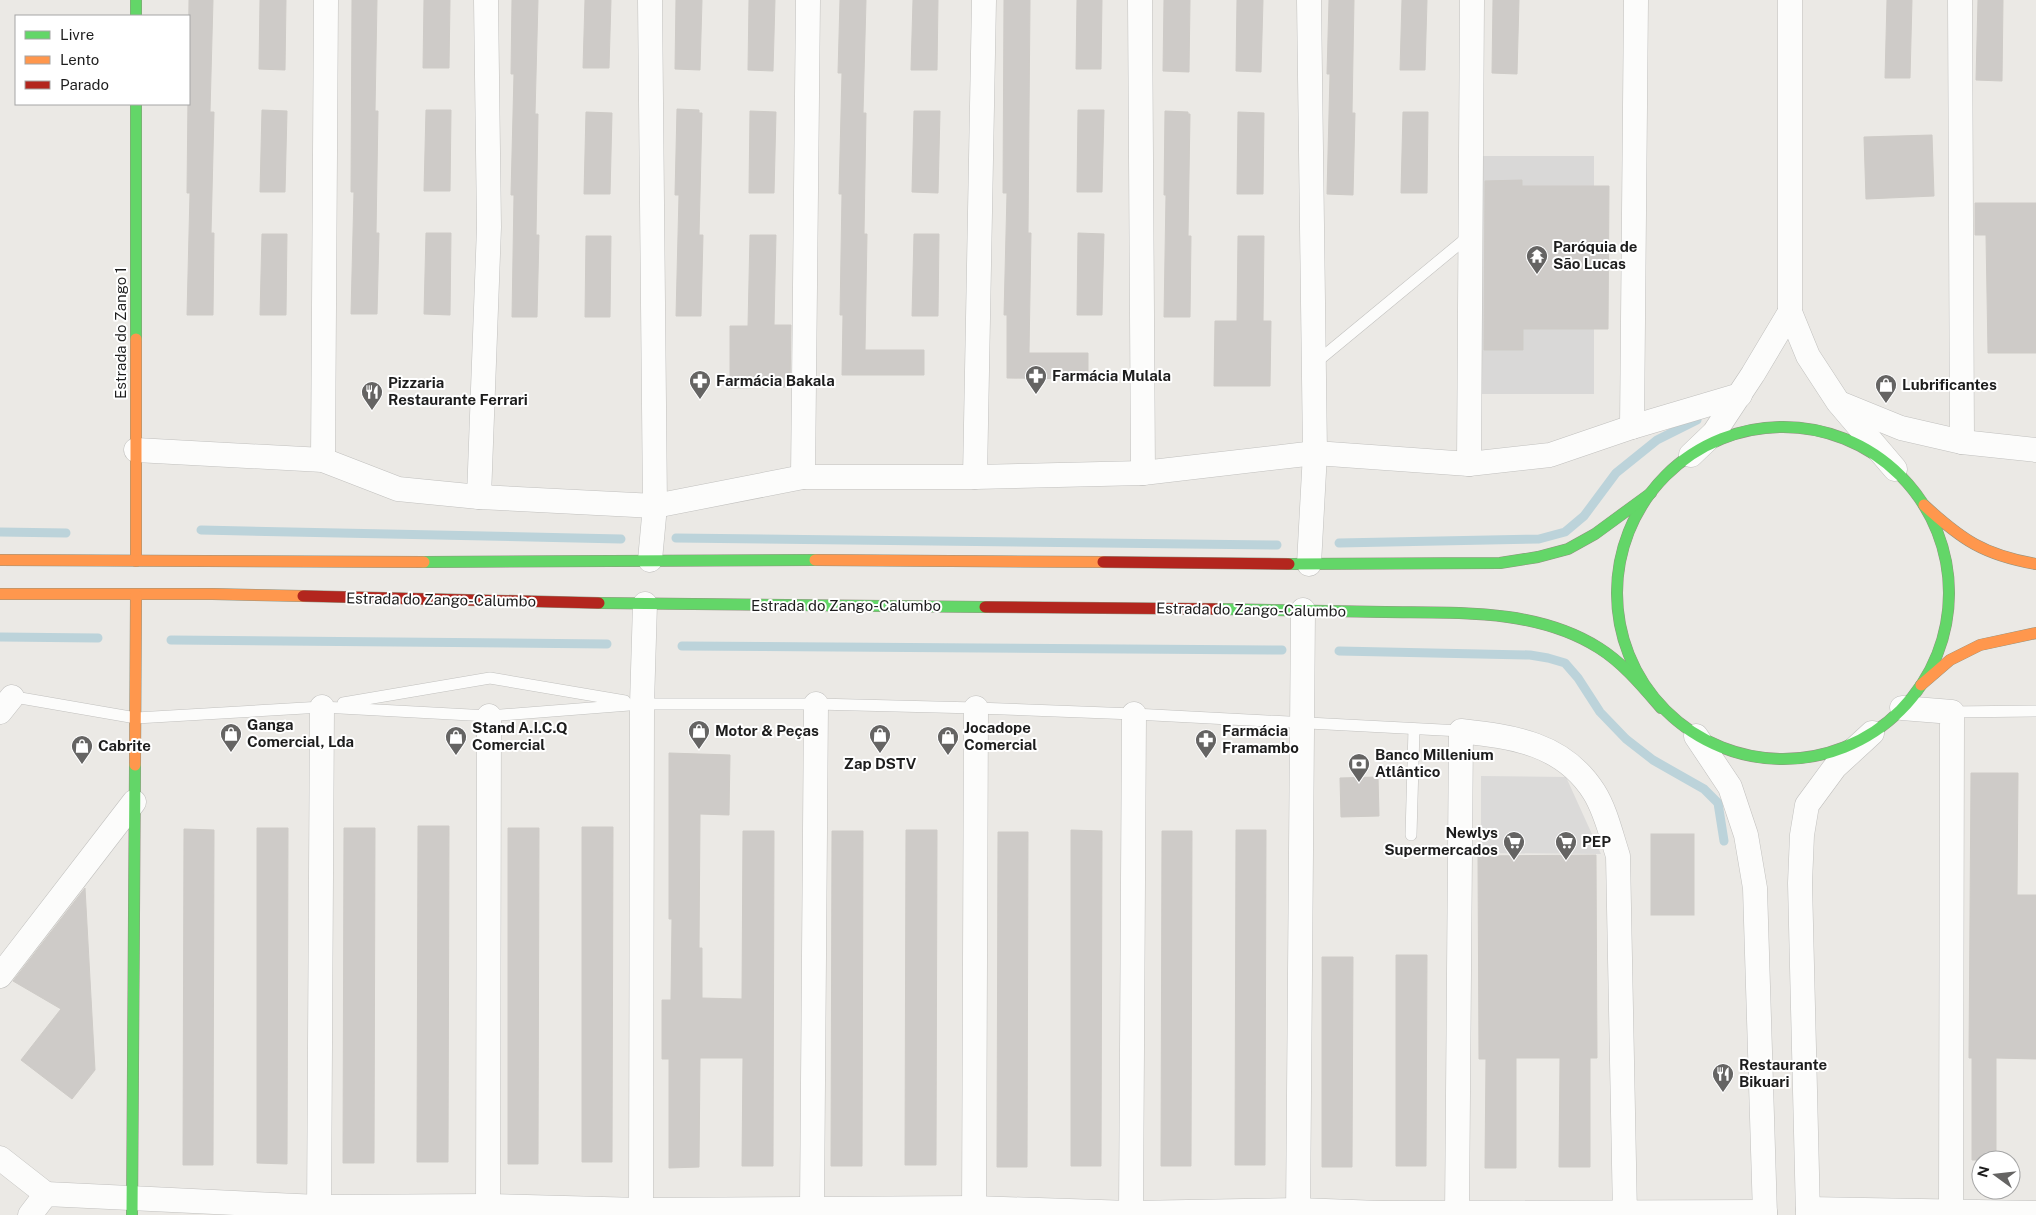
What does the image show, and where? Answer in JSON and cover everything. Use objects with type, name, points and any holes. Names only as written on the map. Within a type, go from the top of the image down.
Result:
[{"type":"main road","points":[[136,0],[136,15]]},
{"type":"main road","name":"Estrada do Zango 1","points":[[136,105],[136,562]]},
{"type":"main road","points":[[0,560],[136,562],[970,560],[1310,564],[1500,563],[1538,558],[1568,549],[1595,534],[1651,492],[1669,472],[1691,455],[1730,435],[1773,426],[1817,430],[1859,444],[1895,470],[1924,505],[1951,530],[1976,548],[2006,560],[2036,564]]},
{"type":"main road","points":[[1651,492],[1632,525],[1620,561],[1617,598],[1622,636],[1636,672],[1662,708],[1696,736],[1741,755],[1790,760],[1832,751],[1872,733],[1902,708],[1921,685],[1950,660],[1980,645],[2036,633]]},
{"type":"main road","points":[[1921,685],[1941,642],[1949,595],[1943,548],[1924,505]]},
{"type":"main road","name":"Estrada do Zango-Calumbo","points":[[0,594],[212,594],[645,604],[1443,613],[1536,621],[1570,633],[1599,648],[1631,674],[1662,708]]},
{"type":"main road","points":[[132,1207],[136,595]]},
{"type":"street","points":[[323,460],[326,0]]},
{"type":"street","points":[[478,497],[489,227],[486,0]]},
{"type":"street","points":[[650,0],[655,506],[650,560]]},
{"type":"street","points":[[803,478],[808,0]]},
{"type":"street","points":[[974,477],[984,0]]},
{"type":"street","points":[[1140,0],[1143,472]]},
{"type":"street","points":[[1309,0],[1315,453],[1310,564]]},
{"type":"street","points":[[1469,464],[1472,0]]},
{"type":"street","points":[[1632,427],[1636,0]]},
{"type":"street","points":[[1790,0],[1790,312],[1808,356],[1838,402],[1895,470]]},
{"type":"street","points":[[1960,0],[1962,442]]},
{"type":"street","points":[[1691,455],[1714,433],[1740,395],[1790,312]]},
{"type":"street","points":[[136,450],[323,460],[398,489],[478,497],[655,506],[803,478],[974,477],[1143,472],[1315,453],[1469,464],[1550,455],[1632,427],[1740,395]]},
{"type":"street","points":[[1838,402],[1901,428],[1962,442],[2036,450]]},
{"type":"street","points":[[641,1213],[642,704],[645,604]]},
{"type":"street","points":[[1298,1213],[1303,610]]},
{"type":"street","points":[[812,1208],[816,704]]},
{"type":"street","points":[[318,1211],[322,707]]},
{"type":"street","points":[[974,1211],[976,708]]},
{"type":"street","points":[[1902,708],[1952,712],[1950,1213]]},
{"type":"street","points":[[1131,1214],[1134,714]]},
{"type":"street","points":[[489,716],[489,1211]]},
{"type":"street","points":[[1457,1214],[1461,732],[1510,737],[1542,747],[1572,766],[1594,792],[1608,822],[1618,856],[1625,1213]]},
{"type":"street","points":[[1872,733],[1835,767],[1808,805],[1802,835],[1800,883],[1808,1212],[2036,1213]]},
{"type":"street","points":[[0,1158],[46,1194],[132,1207],[318,1211],[641,1213],[812,1208],[867,1212],[974,1211],[1131,1214],[1765,1214],[1755,888],[1746,835],[1730,787],[1696,736]]},
{"type":"street","points":[[0,976],[134,802]]},
{"type":"street","points":[[30,1215],[46,1194]]},
{"type":"lane","points":[[1314,364],[1471,235]]},
{"type":"lane","points":[[4,701],[136,718],[322,707],[490,678],[642,704]]},
{"type":"lane","points":[[322,707],[489,716],[642,704],[816,704],[1134,714],[1461,732]]},
{"type":"lane","points":[[1952,712],[2036,711]]},
{"type":"lane","points":[[1411,835],[1414,729]]},
{"type":"shaded area","name":"Paróquia de São Lucas","points":[[1479,156],[1594,156],[1594,394],[1480,394]]},
{"type":"shaded area","points":[[1481,776],[1566,777],[1601,854],[1481,853]]},
{"type":"building","points":[[189,0],[213,0],[210,112],[214,112],[211,233],[214,233],[213,315],[187,315],[190,193],[187,193],[188,105],[190,105]]},
{"type":"building","points":[[260,0],[286,0],[285,70],[259,69]]},
{"type":"building","points":[[352,0],[377,0],[375,111],[378,111],[376,233],[379,233],[377,314],[351,314],[354,192],[351,192]]},
{"type":"building","points":[[424,0],[450,0],[449,68],[423,68]]},
{"type":"building","points":[[512,0],[538,0],[535,114],[538,114],[536,235],[539,235],[537,317],[512,317],[514,195],[511,195],[514,74],[511,74]]},
{"type":"building","points":[[585,0],[611,0],[609,68],[583,68]]},
{"type":"building","points":[[676,0],[702,0],[700,70],[675,69]]},
{"type":"building","points":[[749,0],[775,0],[773,71],[748,70]]},
{"type":"building","points":[[840,0],[866,0],[863,113],[866,113],[864,234],[867,234],[865,350],[924,350],[924,375],[842,375],[843,315],[840,315],[842,194],[839,194],[842,73],[838,73]]},
{"type":"building","points":[[913,0],[938,0],[937,70],[911,70]]},
{"type":"building","points":[[1004,0],[1030,0],[1028,233],[1031,233],[1029,353],[1088,353],[1088,379],[1007,378],[1007,315],[1004,315],[1007,193],[1003,193]]},
{"type":"building","points":[[1077,0],[1102,0],[1101,69],[1076,69]]},
{"type":"building","points":[[1164,0],[1190,0],[1189,72],[1163,71]]},
{"type":"building","points":[[1237,0],[1263,0],[1261,72],[1236,71]]},
{"type":"building","points":[[1329,0],[1354,0],[1352,113],[1355,113],[1353,195],[1327,194],[1330,74],[1327,74]]},
{"type":"building","points":[[1402,0],[1427,0],[1425,70],[1400,70]]},
{"type":"building","points":[[1493,0],[1519,0],[1517,74],[1492,73]]},
{"type":"building","points":[[1887,0],[1912,0],[1910,78],[1885,78]]},
{"type":"building","points":[[1978,0],[2003,0],[2002,81],[1976,80]]},
{"type":"building","points":[[677,109],[699,110],[699,113],[702,113],[699,235],[703,235],[701,316],[676,316],[679,195],[675,195]]},
{"type":"building","points":[[262,110],[287,111],[285,192],[260,192]]},
{"type":"building","points":[[426,110],[451,110],[450,191],[424,191]]},
{"type":"building","points":[[1078,110],[1104,110],[1102,192],[1077,192]]},
{"type":"building","points":[[750,111],[776,112],[774,193],[749,193]]},
{"type":"building","points":[[914,111],[940,111],[938,193],[912,192]]},
{"type":"building","points":[[1165,111],[1188,112],[1190,114],[1188,236],[1191,236],[1190,317],[1164,317]]},
{"type":"building","points":[[586,112],[612,113],[610,194],[584,194]]},
{"type":"building","points":[[1238,112],[1264,113],[1263,194],[1237,194]]},
{"type":"building","points":[[1403,112],[1428,112],[1427,193],[1401,193]]},
{"type":"building","points":[[1932,135],[1934,196],[1866,199],[1864,137]]},
{"type":"building","name":"Paróquia de São Lucas","points":[[1522,180],[1522,186],[1609,186],[1608,329],[1523,329],[1523,350],[1484,350],[1485,181]]},
{"type":"building","points":[[1975,203],[2036,203],[2036,353],[1988,353],[1986,235],[1975,235]]},
{"type":"building","points":[[426,233],[451,233],[450,315],[424,314]]},
{"type":"building","points":[[1078,233],[1104,234],[1102,315],[1077,315]]},
{"type":"building","points":[[262,234],[287,234],[286,315],[260,315]]},
{"type":"building","points":[[914,234],[939,234],[938,316],[912,316]]},
{"type":"building","points":[[750,235],[776,235],[774,325],[791,325],[790,387],[730,388],[730,326],[748,326]]},
{"type":"building","points":[[586,236],[611,236],[610,317],[585,317]]},
{"type":"building","points":[[1238,236],[1264,236],[1263,321],[1271,321],[1270,386],[1214,386],[1215,321],[1237,321]]},
{"type":"building","points":[[669,753],[730,755],[729,815],[700,814],[699,948],[702,948],[702,998],[742,999],[743,831],[774,831],[773,1166],[742,1166],[743,1058],[700,1058],[699,1167],[669,1168],[669,1059],[662,1059],[662,1000],[671,1000],[672,919],[669,919]]},
{"type":"building","points":[[1971,773],[2018,773],[2017,895],[2036,895],[2036,1059],[1996,1058],[1996,1150],[1972,1150],[1972,1058],[1969,1058]]},
{"type":"building","points":[[1378,777],[1379,816],[1341,817],[1340,778]]},
{"type":"building","points":[[418,826],[449,826],[448,1162],[417,1162]]},
{"type":"building","points":[[582,827],[613,827],[612,1162],[582,1162]]},
{"type":"building","points":[[257,828],[288,828],[287,1164],[257,1163]]},
{"type":"building","points":[[344,828],[375,828],[374,1163],[343,1163]]},
{"type":"building","points":[[508,828],[539,828],[538,1164],[508,1164]]},
{"type":"building","points":[[184,829],[214,830],[213,1165],[183,1165]]},
{"type":"building","points":[[906,830],[937,830],[936,1165],[905,1165]]},
{"type":"building","points":[[1071,830],[1102,831],[1101,1166],[1071,1166]]},
{"type":"building","points":[[1236,830],[1266,830],[1265,1165],[1235,1165]]},
{"type":"building","points":[[832,831],[863,831],[862,1166],[831,1166]]},
{"type":"building","points":[[1162,831],[1192,831],[1191,1166],[1161,1166]]},
{"type":"building","points":[[998,832],[1028,832],[1027,1167],[997,1167]]},
{"type":"building","points":[[1651,834],[1694,834],[1694,915],[1651,915]]},
{"type":"building","points":[[1596,855],[1597,1058],[1590,1058],[1590,1167],[1559,1167],[1560,1058],[1516,1058],[1516,1168],[1485,1168],[1486,1059],[1479,1059],[1478,856]]},
{"type":"building","points":[[85,888],[95,1070],[72,1099],[21,1060],[61,1009],[13,981]]},
{"type":"building","points":[[1396,955],[1427,955],[1426,1166],[1396,1166]]},
{"type":"building","points":[[1322,957],[1353,957],[1352,1167],[1322,1167]]},
{"type":"waterway","points":[[1339,543],[1539,539],[1565,532],[1584,516],[1616,473],[1657,440],[1697,420]]},
{"type":"waterway","points":[[201,530],[621,539]]},
{"type":"waterway","points":[[0,532],[66,533]]},
{"type":"waterway","points":[[676,538],[1277,545]]},
{"type":"waterway","points":[[0,637],[98,638]]},
{"type":"waterway","points":[[171,640],[607,644]]},
{"type":"waterway","points":[[682,646],[1282,650]]},
{"type":"waterway","points":[[1339,651],[1530,655],[1565,663],[1578,678],[1600,712],[1626,739],[1653,760],[1704,789],[1718,803],[1724,841]]},
{"type":"traffic: fast","points":[[136,0],[136,15]]},
{"type":"traffic: fast","points":[[136,105],[136,339]]},
{"type":"traffic: fast","points":[[1783,427],[1815,431],[1846,440],[1875,455],[1900,476],[1921,501],[1936,530],[1945,561],[1949,593],[1945,625],[1936,656],[1921,685],[1900,710],[1875,731],[1846,746],[1815,755],[1783,759],[1751,755],[1720,746],[1691,731],[1666,710],[1645,685],[1630,656],[1621,625],[1617,593],[1621,561],[1630,530],[1645,501],[1666,476],[1691,455],[1720,440],[1751,431],[1783,427]]},
{"type":"traffic: fast","points":[[1289,564],[1500,563],[1538,557],[1568,549],[1595,534],[1651,493]]},
{"type":"traffic: fast","points":[[424,562],[815,560]]},
{"type":"traffic: fast","points":[[599,603],[985,607]]},
{"type":"traffic: fast","points":[[1218,609],[1440,612],[1495,615],[1522,619],[1575,635],[1599,648],[1624,668],[1661,708]]},
{"type":"traffic: fast","points":[[132,1215],[135,765]]},
{"type":"traffic: slow","points":[[136,339],[136,561]]},
{"type":"traffic: slow","points":[[1924,505],[1962,537],[1988,551],[2036,564]]},
{"type":"traffic: slow","points":[[0,560],[424,562]]},
{"type":"traffic: slow","points":[[815,560],[1103,562]]},
{"type":"traffic: slow","points":[[0,594],[303,596]]},
{"type":"traffic: slow","points":[[135,765],[136,595]]},
{"type":"traffic: slow","points":[[1921,685],[1950,660],[1980,645],[2036,633]]},
{"type":"traffic: jam","points":[[1103,562],[1289,564]]},
{"type":"traffic: jam","points":[[303,596],[599,603]]},
{"type":"traffic: jam","points":[[985,607],[1218,609]]},
{"type":"place","name":"Paróquia de São Lucas","points":[[1537,275]]},
{"type":"place","name":"Farmácia Mulala","points":[[1036,395]]},
{"type":"place","name":"Farmácia Bakala","points":[[700,400]]},
{"type":"place","name":"Lubrificantes","points":[[1886,404]]},
{"type":"place","name":"Pizzaria Restaurante Ferrari","points":[[372,411]]},
{"type":"place","name":"Motor & Peças","points":[[699,750]]},
{"type":"place","name":"Ganga Comercial, Lda","points":[[231,753]]},
{"type":"place","name":"Zap DSTV","points":[[880,754]]},
{"type":"place","name":"Stand A.I.C.Q Comercial","points":[[456,756]]},
{"type":"place","name":"Jocadope Comercial","points":[[948,756]]},
{"type":"place","name":"Farmácia Framambo","points":[[1206,759]]},
{"type":"place","name":"Cabrite","points":[[82,765]]},
{"type":"place","name":"Banco Millenium Atlântico","points":[[1359,783]]},
{"type":"place","name":"Newlys Supermercados","points":[[1514,861]]},
{"type":"place","name":"PEP","points":[[1566,861]]},
{"type":"place","name":"Restaurante Bikuari","points":[[1723,1093]]}]
